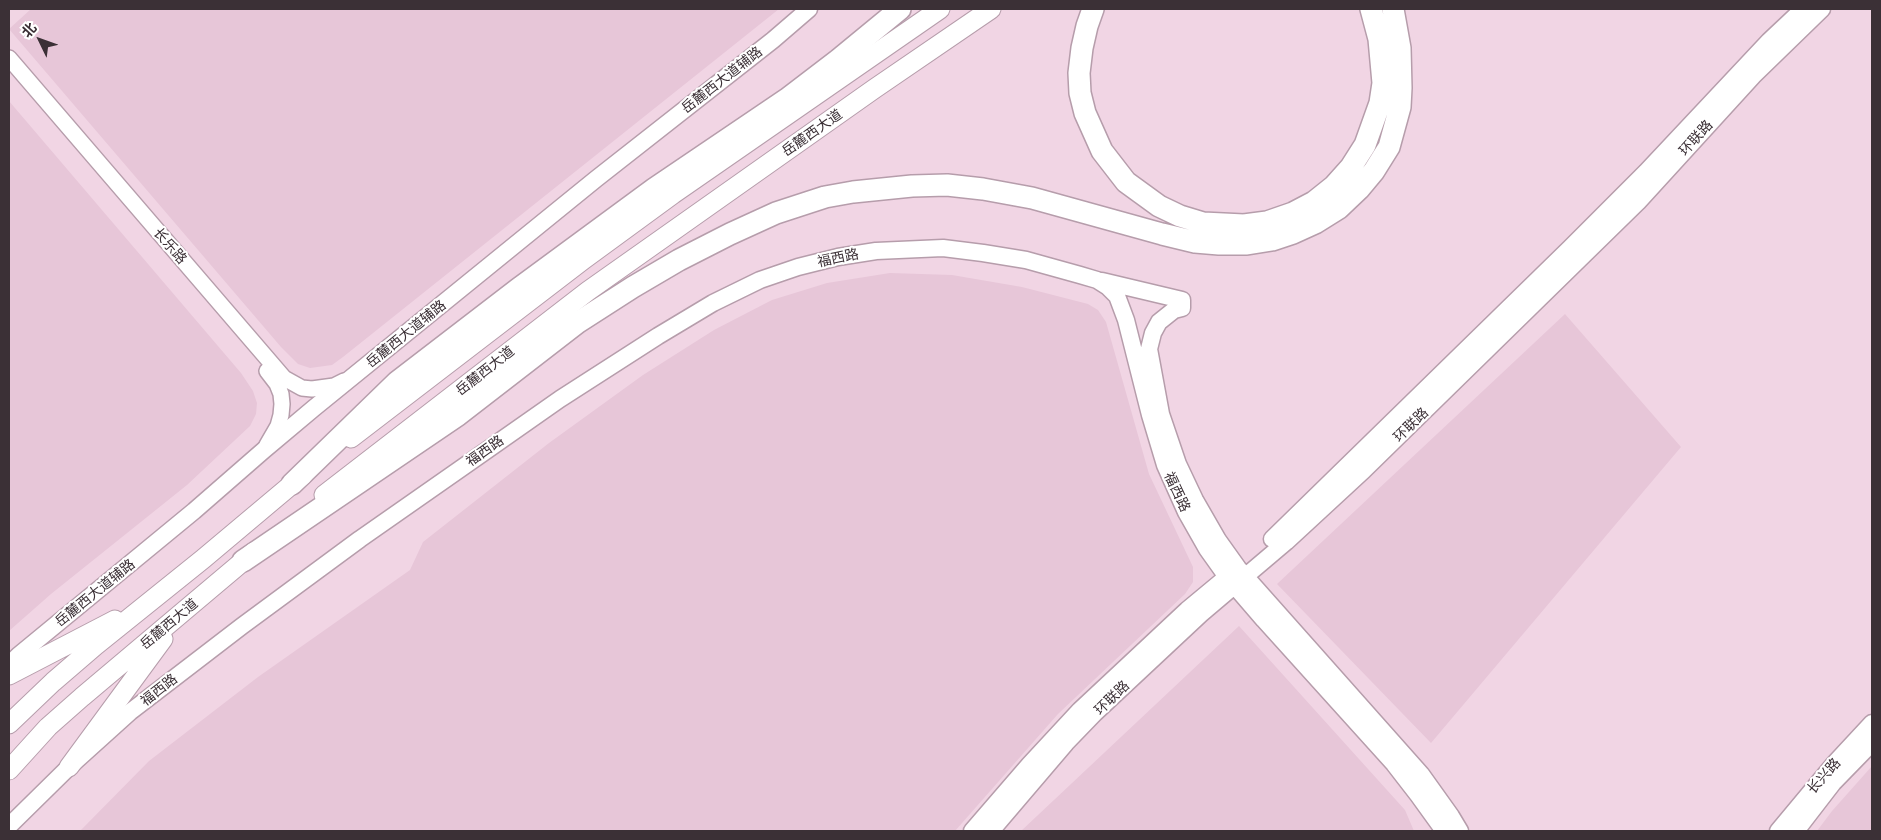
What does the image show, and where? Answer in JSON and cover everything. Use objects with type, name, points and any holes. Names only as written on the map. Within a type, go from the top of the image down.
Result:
[{"type":"highway","points":[[292,484],[405,376],[518,288],[654,189],[787,99],[900,9]]},
{"type":"highway","name":"岳麓西大道","points":[[9,724],[33,700],[96,645],[292,484],[508,316],[673,194],[940,9]]},
{"type":"highway","name":"岳麓西大道","points":[[9,770],[48,726],[243,561],[321,498],[588,291],[874,89],[991,9]]},
{"type":"highway","points":[[1094,9],[1087,26],[1082,48],[1079,73],[1080,93],[1084,113],[1102,151],[1126,182],[1159,206],[1180,216],[1202,223],[1244,225],[1276,219],[1314,202],[1334,186],[1345,174],[1365,145],[1380,103],[1383,83],[1380,39],[1372,9]]},
{"type":"highway","points":[[243,561],[458,415],[578,323],[633,287],[679,260],[730,234],[776,213],[825,197],[912,186],[947,185],[983,188],[1032,198],[1194,242],[1219,244],[1248,244],[1272,240],[1315,223],[1339,208],[1359,188],[1374,171],[1389,147],[1400,107],[1401,88],[1400,48],[1392,9]]},
{"type":"highway","points":[[9,675],[153,599]]},
{"type":"highway","points":[[69,767],[182,613]]},
{"type":"main road","name":"岳麓西大道辅路","points":[[9,665],[194,512],[264,450],[352,377],[809,9]]},
{"type":"main road","name":"环联路","points":[[991,831],[1066,743],[1095,713],[1201,614],[1279,534],[1459,358],[1646,172],[1769,41],[1803,9]]},
{"type":"main road","name":"环联路","points":[[972,831],[1051,740],[1080,710],[1187,610],[1236,577],[1337,496],[1638,202],[1753,76],[1822,9]]},
{"type":"main road","name":"福西路","points":[[69,767],[130,712],[360,539],[568,394],[713,303],[760,280],[798,267],[838,257],[876,251],[944,248],[1026,260],[1097,280],[1117,296],[1123,309],[1165,465],[1186,512],[1207,549],[1236,577],[1394,764],[1444,831]]},
{"type":"main road","points":[[1097,280],[1182,300],[1182,308],[1168,314],[1159,322],[1152,333],[1150,349],[1155,385],[1164,422],[1178,464],[1190,491],[1218,540],[1236,577],[1421,774],[1460,831]]},
{"type":"main road","name":"长兴路","points":[[1778,831],[1833,764],[1872,724]]},
{"type":"main road","name":"长兴路","points":[[1796,831],[1833,783],[1872,743]]},
{"type":"main road","points":[[9,826],[69,767]]},
{"type":"street","name":"长乐路","points":[[9,58],[284,378],[302,388],[312,389],[334,386],[352,377]]},
{"type":"street","name":"长乐路","points":[[9,70],[277,384],[281,394],[281,415],[274,435],[264,450]]},
{"type":"shaded area","points":[[31,9],[779,9],[343,357],[332,365],[310,368],[298,364],[281,347],[9,29]]},
{"type":"shaded area","points":[[9,101],[241,373],[253,391],[257,403],[256,414],[250,426],[187,485],[51,594],[9,631]]},
{"type":"shaded area","points":[[890,273],[952,275],[1022,287],[1088,304],[1098,310],[1106,322],[1149,474],[1193,567],[1193,582],[1185,594],[1058,714],[955,831],[80,831],[149,761],[258,677],[410,570],[423,542],[549,443],[643,375],[714,330],[772,300],[827,283]]},
{"type":"shaded area","points":[[1565,314],[1681,447],[1431,743],[1277,584]]},
{"type":"shaded area","points":[[1239,626],[1405,810],[1414,831],[1021,831]]},
{"type":"shaded area","points":[[1872,766],[1872,831],[1817,831],[1832,811]]}]
